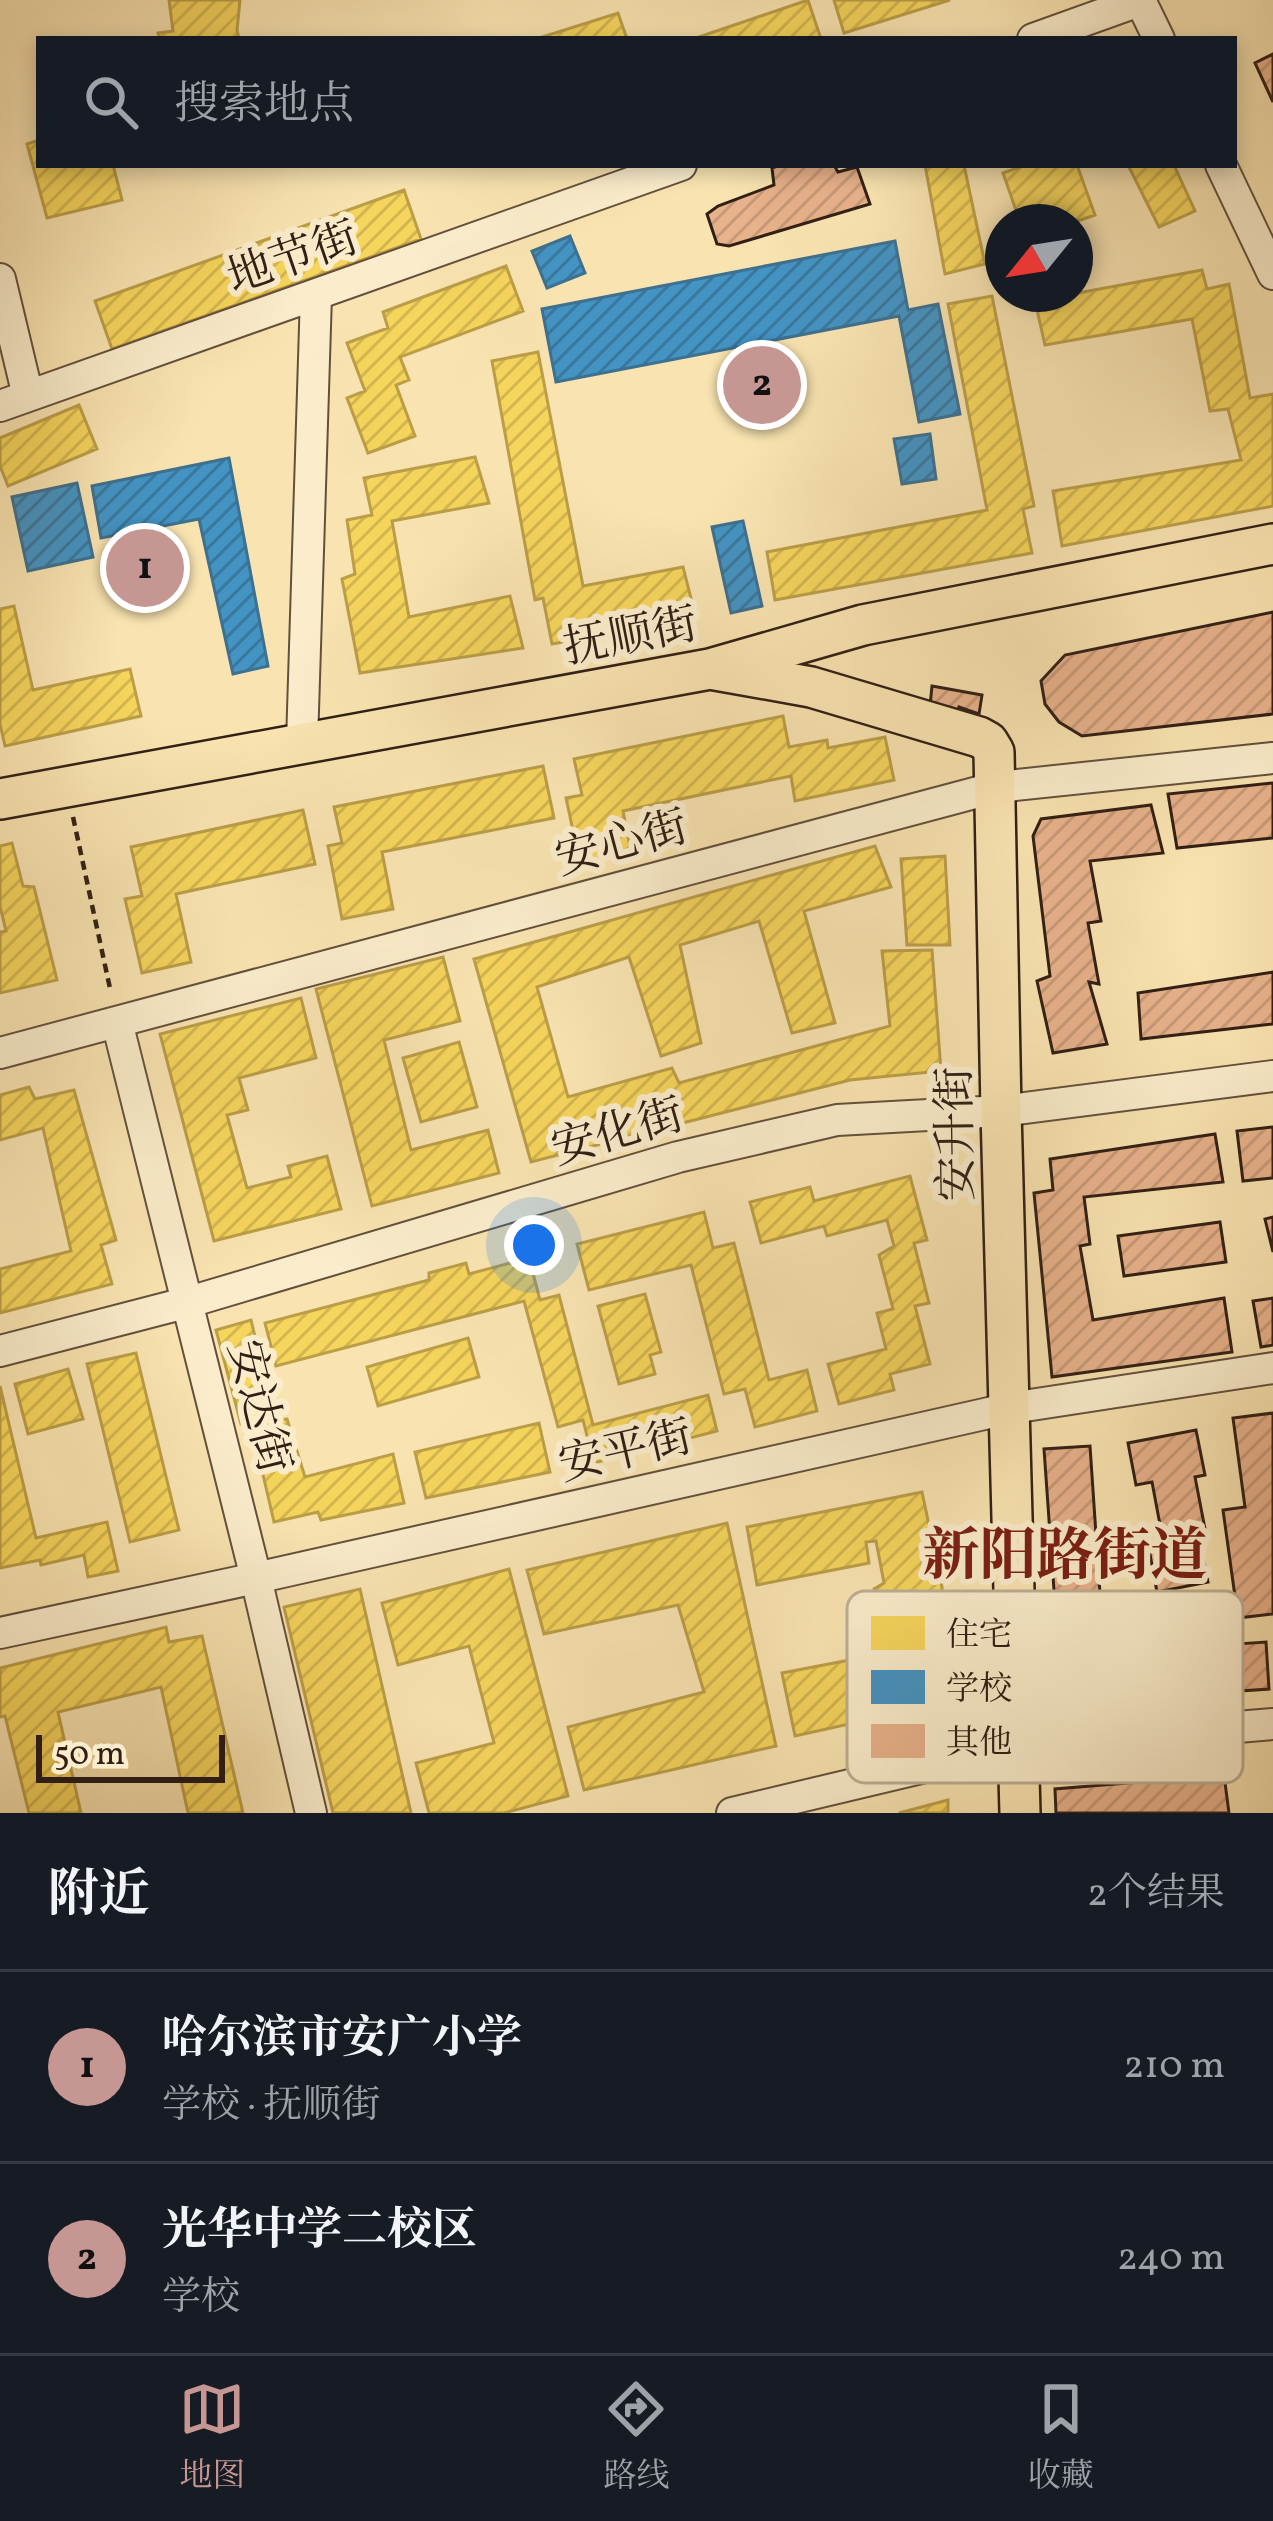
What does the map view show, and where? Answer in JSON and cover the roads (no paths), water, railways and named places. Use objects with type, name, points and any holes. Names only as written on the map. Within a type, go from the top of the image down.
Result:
[{"type":"main road","name":"抚顺街","points":[[0,799],[710,669],[863,625],[1273,544]]},
{"type":"main road","name":"安升街","points":[[710,669],[812,687],[979,737],[994,752],[1014,1591]]},
{"type":"main road","name":"安升街","points":[[1019,1783],[1020,1813]]},
{"type":"street","points":[[1042,36],[1141,0],[1158,36]]},
{"type":"street","name":"地节街","points":[[14,401],[673,168]]},
{"type":"street","points":[[1222,168],[1272,271]]},
{"type":"street","points":[[0,279],[14,401]]},
{"type":"street","points":[[302,743],[316,295]]},
{"type":"street","name":"安心街","points":[[0,1053],[997,788],[1273,758]]},
{"type":"street","name":"安达街","points":[[117,1022],[311,1813]]},
{"type":"street","name":"安化街","points":[[0,1351],[188,1302],[701,1152],[836,1120],[1000,1112],[1273,1076]]},
{"type":"street","name":"安平街","points":[[0,1633],[1010,1408],[1273,1368]]},
{"type":"street","points":[[1243,1726],[1273,1724]]},
{"type":"street","points":[[732,1813],[858,1783]]},
{"type":"place","name":"光华中学二校区","points":[[762,385]]},
{"type":"place","name":"哈尔滨市安广小学","points":[[145,568]]},
{"type":"district","name":"新阳路街道","points":[[1065,1554]]}]
